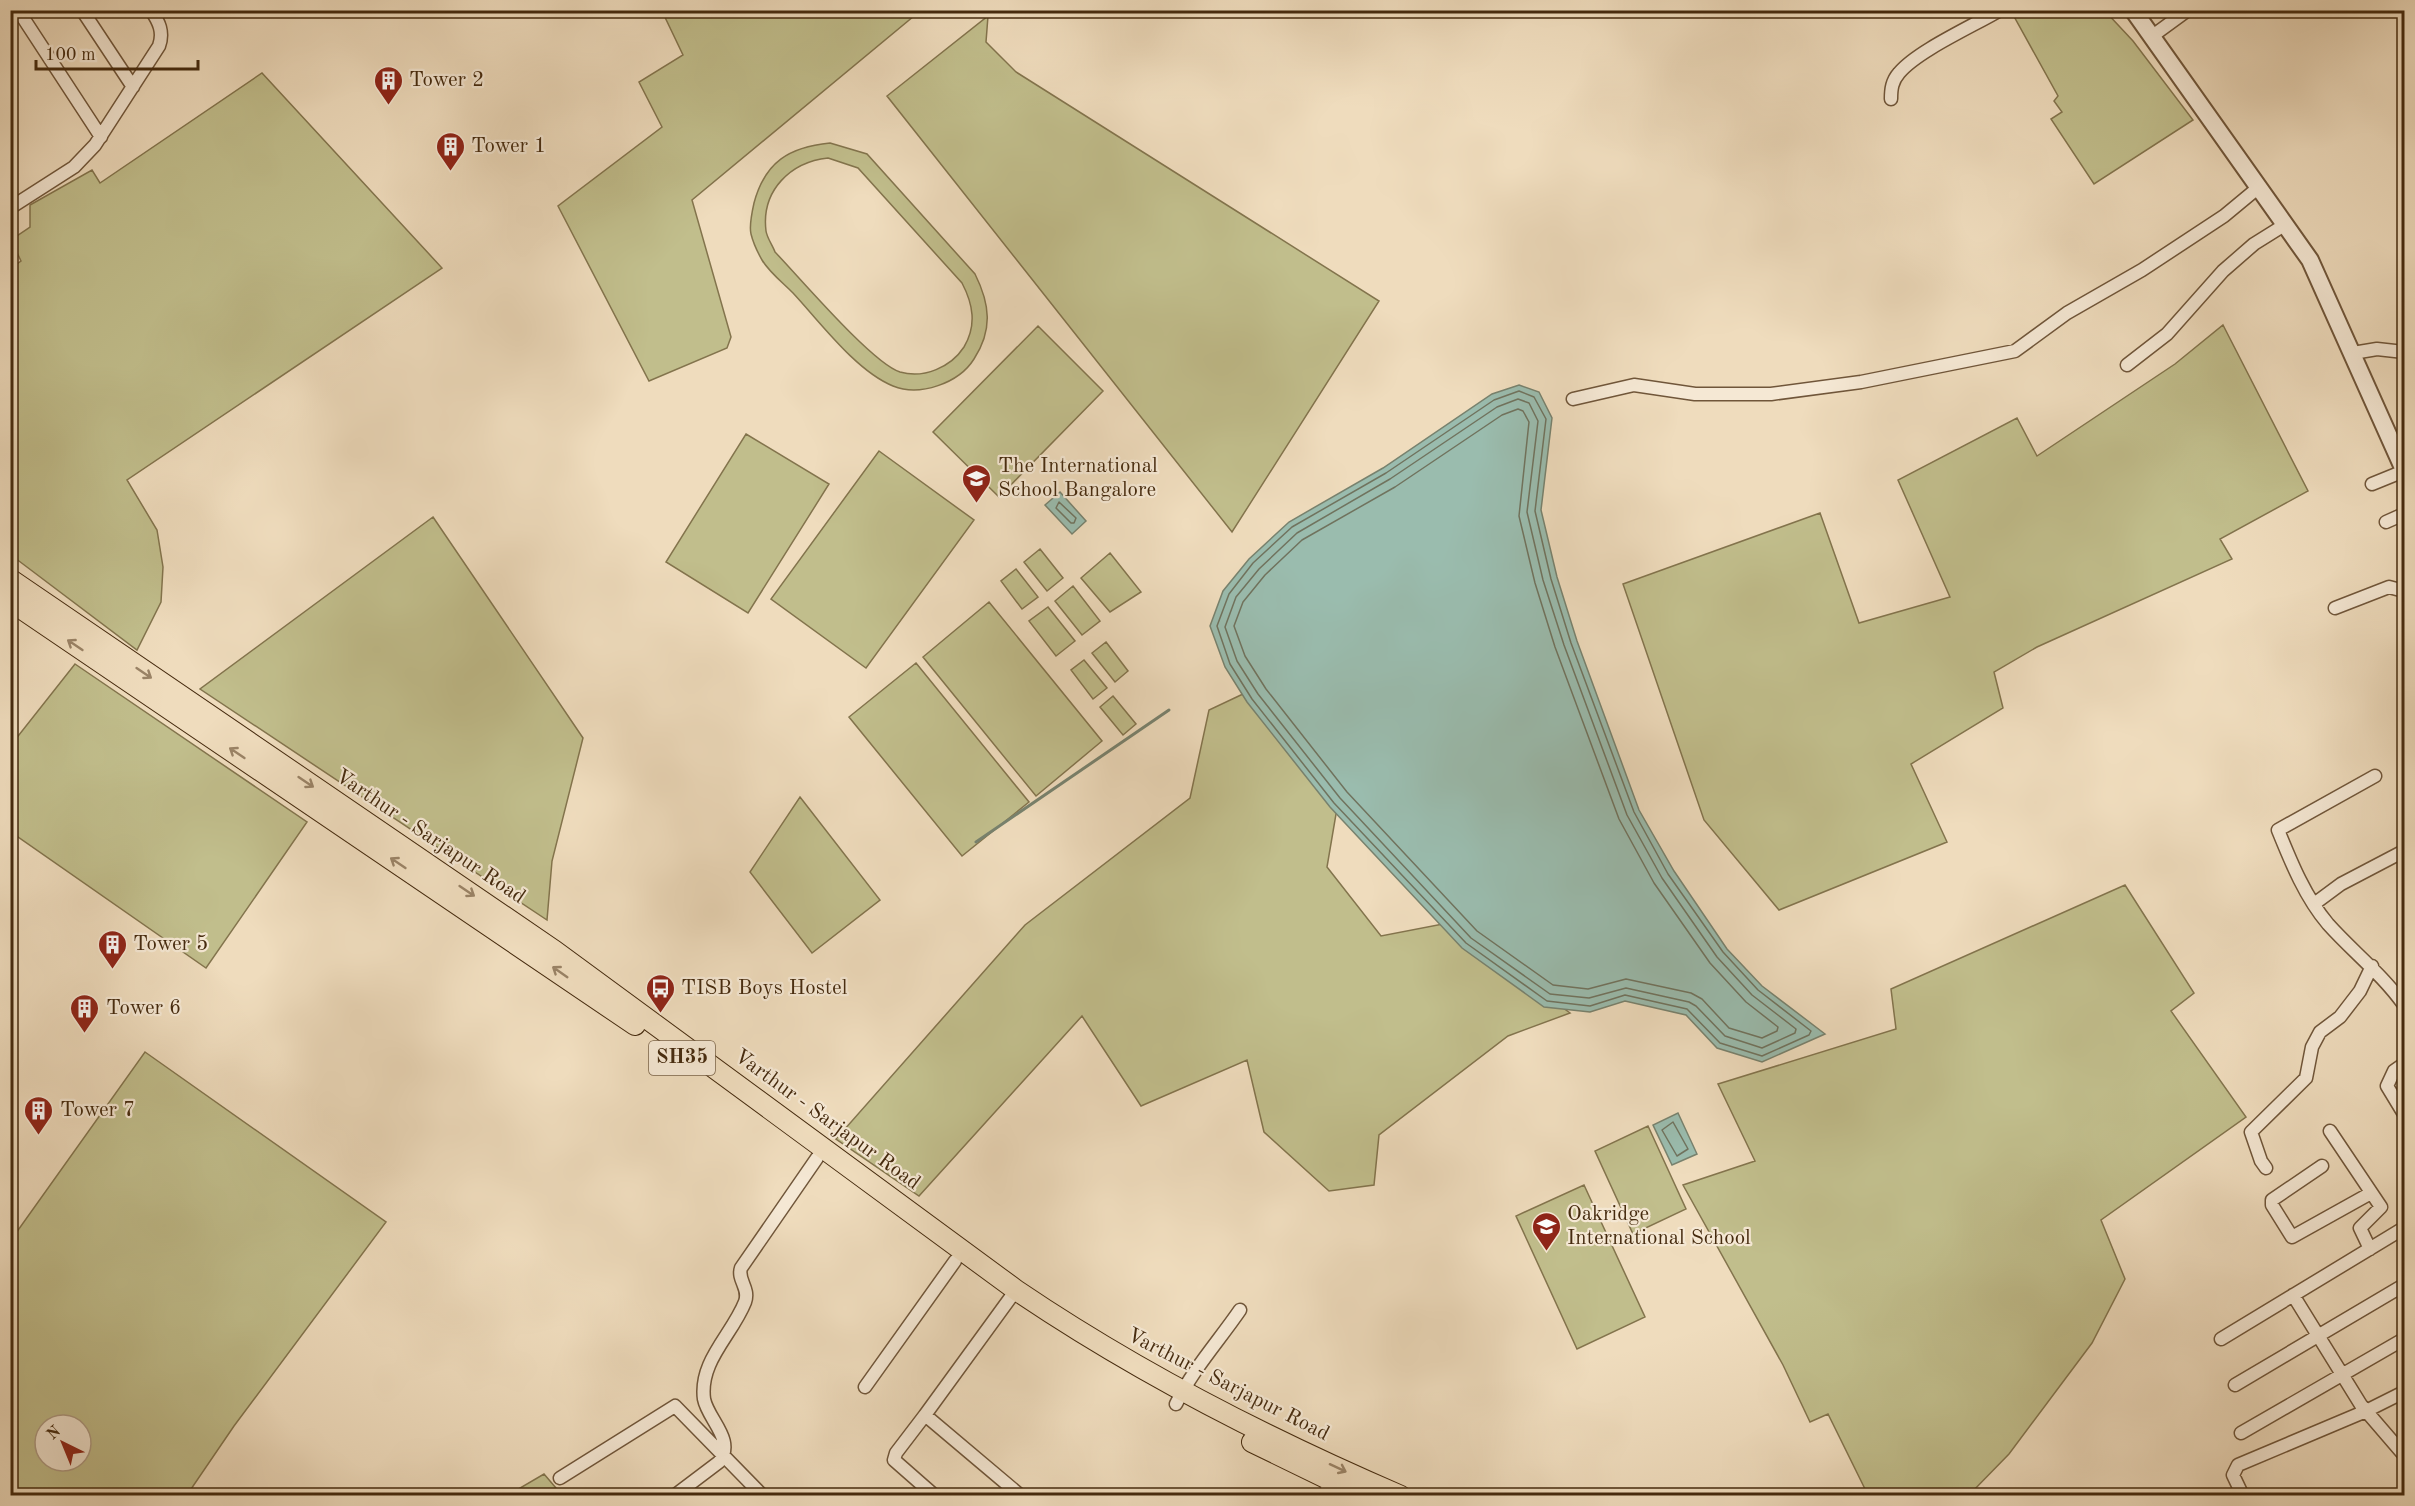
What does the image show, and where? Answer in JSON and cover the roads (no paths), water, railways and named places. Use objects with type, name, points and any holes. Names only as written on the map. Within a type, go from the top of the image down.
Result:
[{"type":"main road","name":"Varthur - Sarjapur Road","points":[[10,579],[555,951],[1081,1348],[1179,1398],[1401,1496]]},
{"type":"main road","name":"Varthur - Sarjapur Road","points":[[10,601],[548,964],[818,1158],[955,1261],[1012,1294]]},
{"type":"main road","name":"Varthur - Sarjapur Road","points":[[1179,1398],[1328,1489],[1363,1496]]},
{"type":"street","points":[[18,10],[101,137]]},
{"type":"street","points":[[82,10],[133,87]]},
{"type":"street","points":[[10,208],[74,167],[101,137],[162,37],[161,27],[151,10]]},
{"type":"street","points":[[1891,99],[1891,87],[1898,73],[1913,60],[2000,10]]},
{"type":"street","points":[[2133,10],[2310,260],[2403,463],[2372,484]]},
{"type":"street","points":[[2151,37],[2188,10]]},
{"type":"street","points":[[1573,399],[1634,385],[1695,394],[1771,394],[1861,382],[2016,351],[2067,313],[2142,270],[2224,216],[2259,187]]},
{"type":"street","points":[[2127,364],[2167,334],[2223,271],[2254,244],[2286,224]]},
{"type":"street","points":[[2353,353],[2377,349],[2404,352]]},
{"type":"street","points":[[2386,522],[2404,514]]},
{"type":"street","points":[[2335,608],[2389,587],[2404,591]]},
{"type":"street","points":[[2375,776],[2278,828],[2290,859],[2314,904],[2327,922],[2372,966],[2404,1005]]},
{"type":"street","points":[[2314,904],[2341,884],[2404,851]]},
{"type":"street","points":[[2266,1168],[2261,1161],[2251,1132],[2306,1078],[2312,1047],[2320,1032],[2340,1017],[2360,991],[2372,966]]},
{"type":"street","points":[[2404,1064],[2394,1071],[2387,1086],[2404,1114]]},
{"type":"street","points":[[2330,1131],[2381,1210],[2362,1224],[2360,1230],[2370,1249]]},
{"type":"street","points":[[674,1496],[715,1465],[723,1455],[723,1438],[706,1408],[704,1397],[706,1371],[744,1303],[747,1292],[740,1274],[741,1268],[818,1158]]},
{"type":"street","points":[[2322,1166],[2272,1200],[2272,1205],[2292,1238],[2371,1193]]},
{"type":"street","points":[[2221,1340],[2404,1228]]},
{"type":"street","points":[[865,1387],[955,1261]]},
{"type":"street","points":[[2235,1384],[2404,1285]]},
{"type":"street","points":[[935,1496],[894,1460],[896,1453],[1012,1294]]},
{"type":"street","points":[[2293,1295],[2366,1411],[2403,1449]]},
{"type":"street","points":[[1179,1398],[1208,1350],[1222,1336],[1240,1310]]},
{"type":"street","points":[[2241,1433],[2404,1339]]},
{"type":"street","points":[[2243,1496],[2233,1475],[2238,1465],[2366,1411],[2404,1392]]},
{"type":"street","points":[[560,1478],[675,1406],[764,1496]]},
{"type":"street","points":[[925,1415],[1021,1496]]},
{"type":"water","points":[[1519,385],[1539,392],[1552,418],[1541,510],[1557,577],[1577,641],[1639,810],[1674,871],[1727,949],[1762,986],[1825,1034],[1762,1062],[1717,1048],[1686,1015],[1625,1001],[1590,1012],[1544,1007],[1462,948],[1330,807],[1247,702],[1225,667],[1210,626],[1223,591],[1249,559],[1289,522],[1383,468],[1492,394]]},
{"type":"water","points":[[1060,492],[1086,521],[1072,534],[1045,505]]},
{"type":"water","points":[[1678,1113],[1697,1154],[1672,1165],[1653,1125]]},
{"type":"waterway","points":[[976,842],[1169,710]]},
{"type":"place","name":"Tower 2","points":[[388,106]]},
{"type":"place","name":"Tower 1","points":[[450,172]]},
{"type":"place","name":"The International School Bangalore","points":[[977,504]]},
{"type":"place","name":"Tower 5","points":[[112,970]]},
{"type":"place","name":"TISB Boys Hostel","points":[[660,1014]]},
{"type":"place","name":"Tower 6","points":[[85,1034]]},
{"type":"place","name":"Tower 7","points":[[39,1136]]},
{"type":"place","name":"Oakridge International School","points":[[1546,1252]]}]
